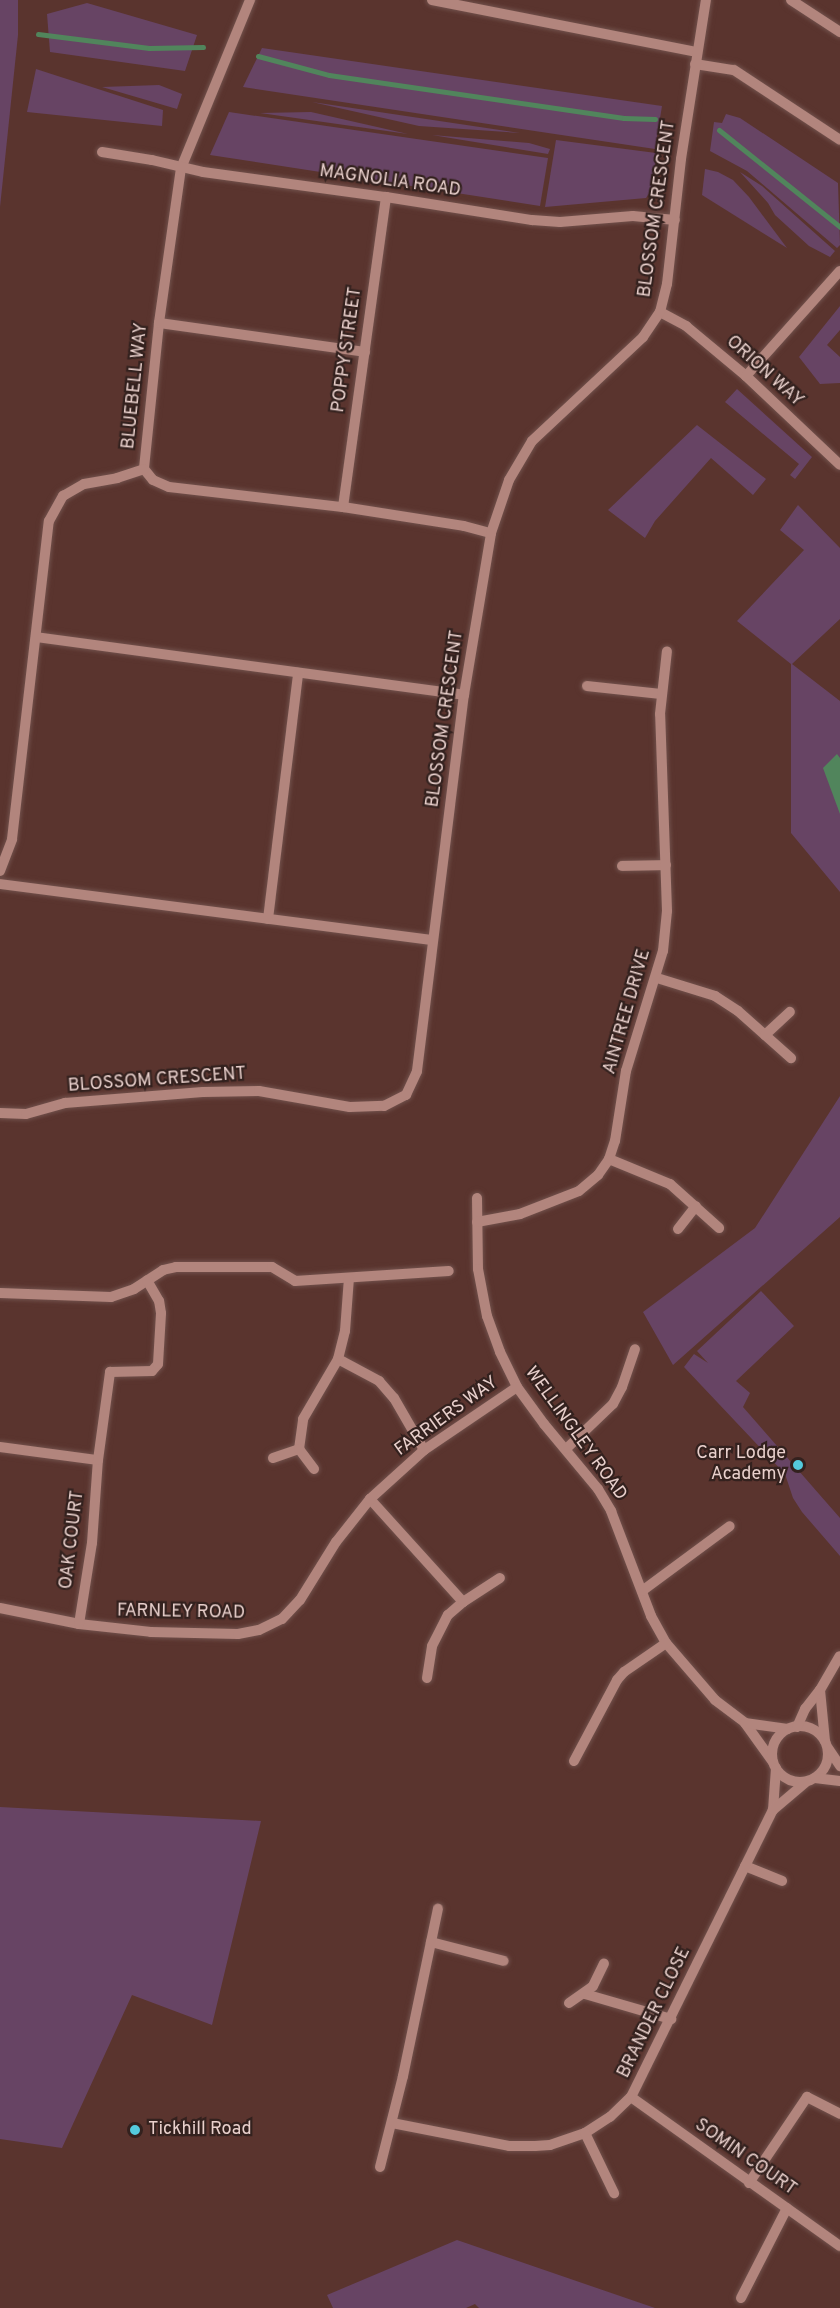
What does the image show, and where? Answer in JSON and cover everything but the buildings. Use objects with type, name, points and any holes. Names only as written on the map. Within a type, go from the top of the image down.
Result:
[{"type":"street","name":"BLUEBELL WAY","points":[[250,0],[181,168],[159,323],[144,469],[153,480],[169,487],[343,507],[465,526],[491,533]]},
{"type":"street","points":[[432,0],[695,58],[734,70],[840,140]]},
{"type":"street","name":"BLOSSOM CRESCENT","points":[[0,1113],[26,1114],[65,1103],[214,1092],[259,1091],[350,1107],[384,1106],[406,1095],[417,1071],[465,695],[491,533],[509,480],[532,441],[643,337],[660,312],[667,285],[695,58],[706,0]]},
{"type":"street","points":[[791,0],[840,32]]},
{"type":"street","name":"MAGNOLIA ROAD","points":[[102,152],[152,160],[181,168],[541,221],[560,222],[633,216],[675,220]]},
{"type":"street","name":"POPPY STREET","points":[[343,507],[386,197]]},
{"type":"street","points":[[746,376],[840,271]]},
{"type":"street","name":"ORION WAY","points":[[660,312],[686,326],[746,376],[840,465]]},
{"type":"street","points":[[159,323],[365,352]]},
{"type":"street","points":[[0,871],[12,839],[49,521],[63,496],[84,484],[117,478],[144,469]]},
{"type":"street","points":[[36,637],[465,695]]},
{"type":"street","name":"AINTREE DRIVE","points":[[477,1222],[520,1214],[579,1191],[598,1175],[609,1158],[615,1141],[626,1071],[657,978],[667,911],[661,694],[667,651]]},
{"type":"street","points":[[267,919],[298,673]]},
{"type":"street","points":[[587,686],[661,694]]},
{"type":"street","points":[[622,866],[666,865]]},
{"type":"street","points":[[0,884],[432,940]]},
{"type":"street","points":[[657,978],[715,996],[738,1011],[791,1058]]},
{"type":"street","points":[[765,1035],[790,1012]]},
{"type":"street","points":[[609,1158],[670,1184],[719,1228]]},
{"type":"street","name":"WELLINGLEY ROAD","points":[[477,1198],[478,1269],[487,1316],[500,1352],[517,1387],[611,1511],[651,1616],[666,1643],[715,1700],[745,1724],[775,1765]]},
{"type":"street","points":[[678,1229],[696,1206]]},
{"type":"street","points":[[0,1293],[111,1297],[134,1289],[163,1270],[188,1267],[272,1267],[295,1281],[449,1271]]},
{"type":"street","points":[[314,1469],[299,1449],[303,1419],[338,1359],[345,1331],[349,1278]]},
{"type":"street","name":"OAK COURT","points":[[79,1624],[92,1543],[98,1460],[110,1372],[152,1371],[158,1364],[161,1313],[159,1301],[147,1280]]},
{"type":"street","points":[[566,1449],[613,1404],[622,1387],[635,1348]]},
{"type":"street","points":[[338,1359],[379,1381],[393,1398],[424,1450]]},
{"type":"street","name":"FARRIERS WAY","points":[[370,1499],[424,1450],[517,1387]]},
{"type":"street","points":[[0,1447],[98,1460]]},
{"type":"street","points":[[273,1458],[299,1449]]},
{"type":"street","points":[[370,1499],[463,1602]]},
{"type":"street","name":"FARNLEY ROAD","points":[[0,1608],[79,1624],[151,1632],[237,1634],[259,1630],[282,1619],[300,1600],[336,1542],[370,1499]]},
{"type":"street","points":[[642,1591],[730,1526]]},
{"type":"street","points":[[427,1678],[432,1646],[448,1616],[463,1602],[500,1578]]},
{"type":"street","points":[[574,1761],[617,1680],[624,1672],[666,1643]]},
{"type":"street","points":[[840,1656],[820,1690],[792,1728],[776,1741],[772,1752],[775,1765],[790,1780],[840,1780]]},
{"type":"street","points":[[810,1780],[827,1762],[820,1690]]},
{"type":"street","points":[[745,1724],[815,1730],[840,1766]]},
{"type":"street","name":"BRANDER CLOSE","points":[[392,2123],[509,2146],[550,2145],[585,2133],[610,2117],[632,2097],[773,1810],[775,1765]]},
{"type":"street","name":"BRANDER CLOSE","points":[[773,1810],[810,1780]]},
{"type":"street","points":[[745,1866],[782,1881]]},
{"type":"street","points":[[380,2167],[392,2123],[438,1909]]},
{"type":"street","points":[[431,1942],[504,1961]]},
{"type":"street","points":[[569,2003],[585,1994],[593,1986],[604,1963]]},
{"type":"street","points":[[585,1994],[671,2019]]},
{"type":"street","name":"SOMIN COURT","points":[[632,2097],[840,2246]]},
{"type":"street","points":[[749,2183],[807,2097],[840,2114]]},
{"type":"street","points":[[585,2133],[614,2193]]},
{"type":"street","points":[[741,2298],[787,2208]]},
{"type":"shaded area","points":[[0,0],[18,0],[18,35],[0,207]]},
{"type":"shaded area","points":[[87,3],[197,35],[185,71],[50,52],[47,14]]},
{"type":"shaded area","points":[[262,48],[662,106],[655,149],[243,87]]},
{"type":"shaded area","points":[[36,69],[163,110],[162,126],[27,112]]},
{"type":"shaded area","points":[[159,85],[182,94],[177,109],[102,87]]},
{"type":"shaded area","points":[[312,102],[520,133],[419,126]]},
{"type":"shaded area","points":[[229,112],[548,158],[540,206],[210,155]]},
{"type":"shaded area","points":[[311,112],[408,134],[260,113]]},
{"type":"shaded area","points":[[726,114],[740,118],[838,183],[840,245],[837,248],[747,171],[710,151],[714,122],[722,123]]},
{"type":"shaded area","points":[[432,135],[529,143],[550,149],[548,154]]},
{"type":"shaded area","points":[[556,140],[656,153],[654,186],[646,198],[545,207]]},
{"type":"shaded area","points":[[705,169],[718,172],[733,180],[749,197],[787,248],[702,195]]},
{"type":"shaded area","points":[[740,172],[762,186],[835,251],[830,257],[809,246],[775,215],[768,203]]},
{"type":"shaded area","points":[[840,306],[840,330],[827,345],[840,357],[840,383],[820,384],[799,357]]},
{"type":"shaded area","points":[[737,389],[812,457],[795,479],[790,475],[799,464],[725,402]]},
{"type":"shaded area","points":[[697,425],[766,479],[753,495],[711,458],[655,521],[645,538],[608,510]]},
{"type":"shaded area","points":[[798,505],[840,548],[840,619],[792,664],[840,701],[840,892],[791,833],[791,664],[737,621],[804,550],[780,530]]},
{"type":"shaded area","points":[[837,754],[840,758],[840,814],[823,768]]},
{"type":"shaded area","points":[[840,1096],[840,1217],[673,1365],[643,1312],[755,1228]]},
{"type":"shaded area","points":[[761,1291],[794,1326],[736,1381],[750,1393],[743,1407],[840,1518],[840,1556],[802,1512],[793,1498],[785,1474],[684,1367],[694,1354],[708,1363],[697,1351]]},
{"type":"shaded area","points":[[0,1807],[261,1821],[212,2025],[132,1995],[62,2148],[0,2139]]},
{"type":"shaded area","points":[[457,2240],[655,2308],[479,2308],[475,2304],[466,2308],[333,2308],[327,2295]]},
{"type":"waterway","points":[[38,34],[149,48],[203,47]]},
{"type":"waterway","points":[[258,56],[329,75],[624,118],[655,119]]},
{"type":"waterway","points":[[719,130],[840,227]]},
{"type":"place","name":"Carr Lodge Academy","points":[[798,1465]]},
{"type":"place","name":"Tickhill Road","points":[[135,2130]]}]
